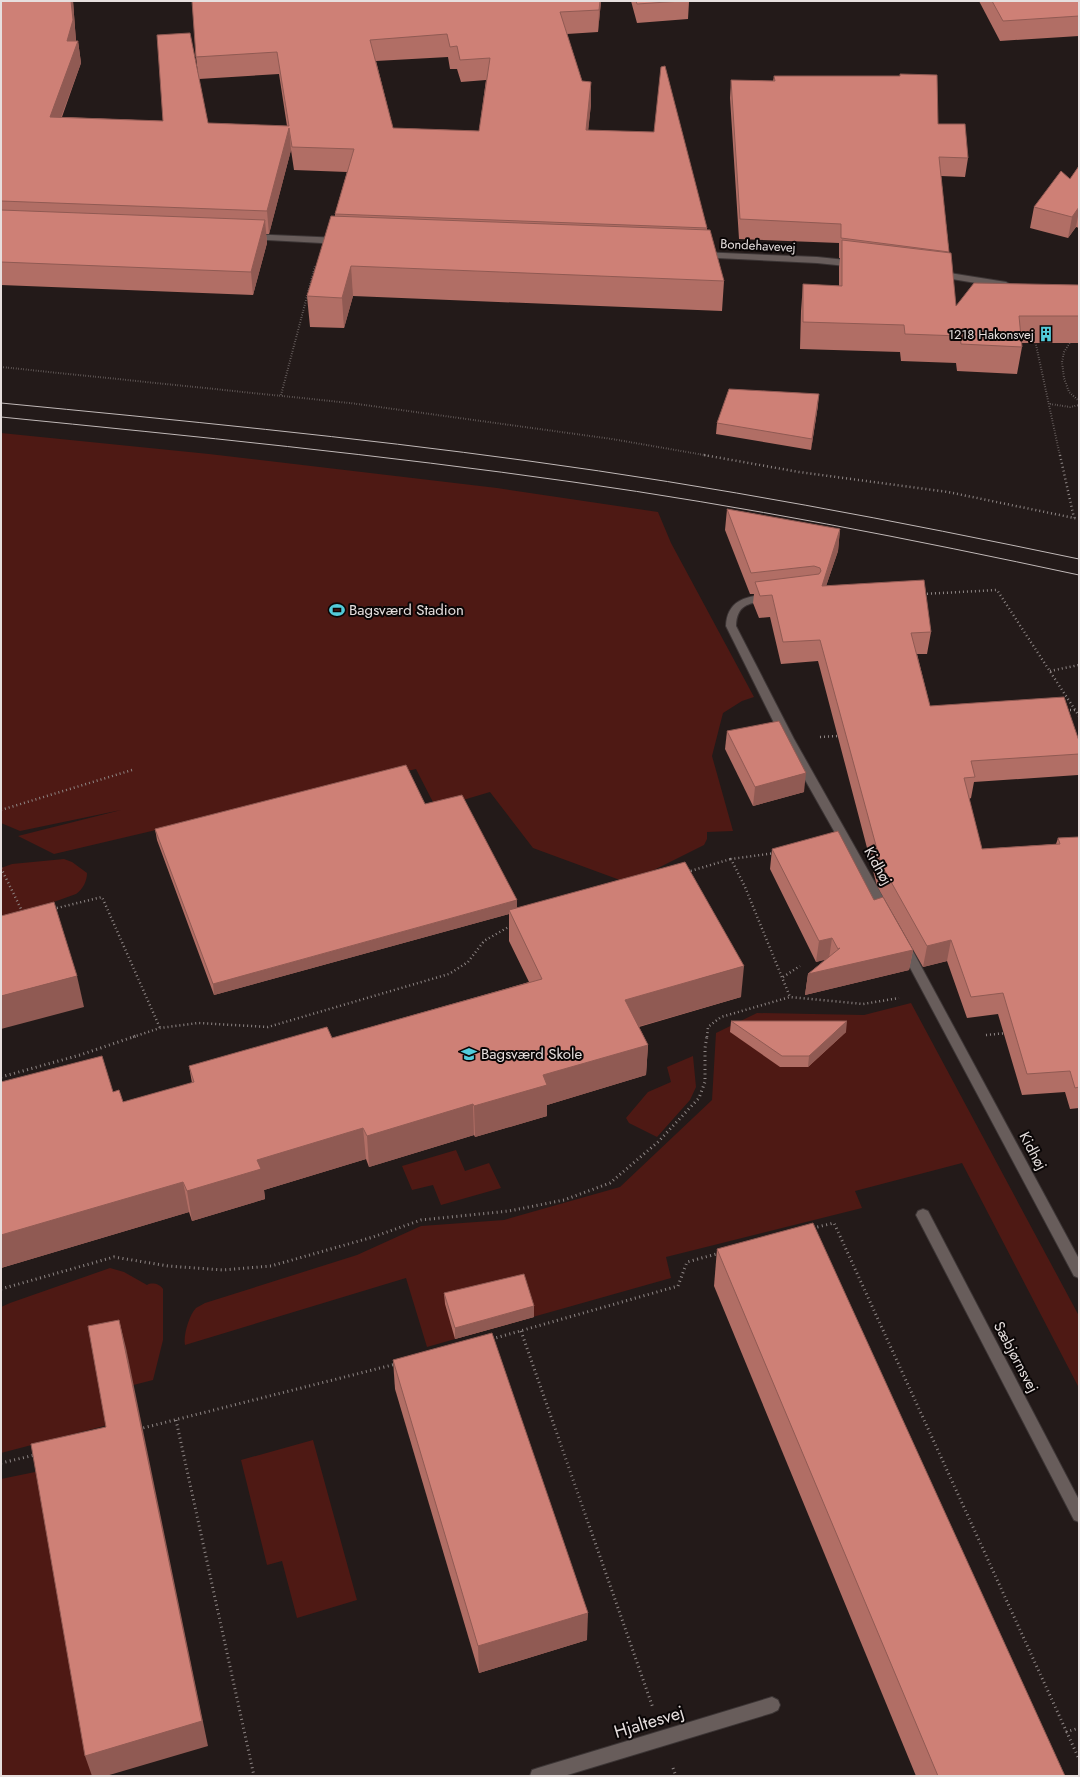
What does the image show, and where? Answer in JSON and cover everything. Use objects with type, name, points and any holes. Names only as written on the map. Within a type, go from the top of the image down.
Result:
[{"type":"street","points":[[242,237],[351,242]]},
{"type":"street","name":"Bondehavevej","points":[[690,255],[817,260],[863,265]]},
{"type":"street","points":[[925,272],[1016,287]]},
{"type":"street","name":"Kidhøj","points":[[783,595],[745,601],[738,605],[733,611],[730,622],[731,626],[788,739],[892,924]]},
{"type":"street","name":"Kidhøj","points":[[899,937],[955,1038],[1079,1272]]},
{"type":"street","name":"Sæbjørnsvej","points":[[923,1215],[1079,1515]]},
{"type":"street","name":"Hjaltesvej","points":[[538,1776],[772,1705]]},
{"type":"path","points":[[281,396],[316,262],[320,240]]},
{"type":"path","points":[[1034,335],[1074,518]]},
{"type":"path","points":[[1071,341],[1064,352],[1062,362],[1064,378],[1069,392],[1079,401]]},
{"type":"path","points":[[1,367],[358,404],[612,439],[799,472],[948,492],[1079,519]]},
{"type":"path","points":[[1050,404],[1070,407],[1079,405]]},
{"type":"path","points":[[921,594],[997,590],[1079,716]]},
{"type":"path","points":[[1050,671],[1079,666]]},
{"type":"path","points":[[1059,710],[1079,710]]},
{"type":"path","points":[[788,739],[842,735]]},
{"type":"path","points":[[1,810],[132,770]]},
{"type":"path","points":[[685,872],[731,859],[777,853]]},
{"type":"path","points":[[731,859],[745,888],[790,997]]},
{"type":"path","points":[[1,868],[25,917]]},
{"type":"path","points":[[52,909],[102,897],[160,1028]]},
{"type":"path","points":[[1,1077],[80,1055],[160,1028],[198,1023],[268,1027],[449,974],[468,962],[484,941],[515,924]]},
{"type":"path","points":[[783,977],[800,966]]},
{"type":"path","points":[[1,1289],[114,1257],[168,1266],[223,1270],[271,1266],[373,1237],[421,1220],[509,1211],[564,1200],[610,1184],[658,1142],[699,1098],[705,1082],[705,1048],[708,1027],[721,1017],[790,997],[863,1004],[893,1000],[929,991]]},
{"type":"path","points":[[955,1038],[1010,1033]]},
{"type":"path","points":[[812,1229],[834,1223],[1079,1759]]},
{"type":"path","points":[[491,1339],[678,1286],[687,1262],[724,1252]]},
{"type":"path","points":[[521,1331],[676,1776]]},
{"type":"path","points":[[138,1429],[400,1363]]},
{"type":"path","points":[[176,1420],[254,1776]]},
{"type":"path","points":[[1,1463],[38,1454]]},
{"type":"path","points":[[1066,1732],[1079,1728]]},
{"type":"shaded area","name":"Bagsværd Stadion","points":[[1,433],[209,454],[497,488],[658,512],[671,543],[754,697],[742,701],[723,713],[712,756],[733,831],[707,832],[707,839],[704,845],[628,883],[533,848],[490,792],[436,808],[416,769],[54,854],[18,836],[121,810],[20,831],[1,823]]},
{"type":"shaded area","points":[[64,859],[72,862],[87,873],[81,890],[76,894],[12,917],[1,916],[1,868],[12,864]]},
{"type":"shaded area","points":[[911,1003],[1079,1316],[1079,1388],[962,1163],[855,1191],[862,1208],[666,1257],[671,1278],[427,1347],[406,1278],[185,1345],[186,1331],[191,1315],[196,1308],[205,1303],[357,1255],[421,1226],[504,1220],[620,1187],[712,1100],[716,1033],[757,1013],[864,1015]]},
{"type":"shaded area","points":[[693,1056],[696,1087],[690,1100],[657,1137],[629,1123],[626,1118],[648,1092],[671,1082],[667,1067]]},
{"type":"shaded area","points":[[456,1150],[465,1171],[489,1163],[501,1188],[441,1205],[433,1185],[412,1190],[402,1166]]},
{"type":"shaded area","points":[[110,1268],[124,1272],[147,1285],[156,1284],[163,1289],[163,1340],[153,1380],[102,1393],[108,1425],[1,1453],[1,1307]]},
{"type":"shaded area","points":[[313,1440],[357,1600],[297,1618],[282,1561],[267,1565],[241,1460]]},
{"type":"shaded area","points":[[40,1471],[92,1776],[1,1776],[1,1479]]},
{"type":"building","points":[[1,1],[71,1],[73,20],[67,41],[78,41],[50,117],[163,121],[157,35],[190,33],[208,123],[289,126],[277,52],[196,57],[192,1],[600,1],[599,10],[560,12],[582,81],[591,82],[586,130],[654,132],[661,67],[665,66],[707,228],[335,214],[354,149],[292,147],[289,128],[267,211],[1,201]],"holes":[[[447,34],[450,47],[457,46],[460,60],[490,58],[479,131],[393,128],[370,40]]]},
{"type":"building","points":[[636,1],[682,1],[637,4]]},
{"type":"building","points":[[992,1],[1079,1],[1079,16],[1003,21]]},
{"type":"building","points":[[900,74],[937,75],[938,124],[965,124],[968,158],[939,157],[949,252],[841,238],[841,224],[740,219],[731,80],[775,81],[774,76],[900,76]]},
{"type":"building","points":[[1079,166],[1079,207],[1072,217],[1034,207],[1061,171],[1070,179]]},
{"type":"building","points":[[1,210],[265,220],[251,272],[1,262]]},
{"type":"building","points":[[331,216],[710,230],[724,281],[351,266],[342,298],[307,296]]},
{"type":"building","points":[[842,240],[951,253],[956,306],[974,283],[1079,285],[1079,316],[1019,316],[1022,347],[961,344],[960,336],[905,334],[904,325],[803,322],[803,284],[842,286]]},
{"type":"building","points":[[729,389],[819,394],[812,439],[717,423]]},
{"type":"building","points":[[727,509],[840,529],[822,586],[924,580],[931,632],[911,633],[930,706],[1064,697],[1079,741],[1079,754],[971,761],[975,777],[964,778],[982,849],[1060,844],[1058,838],[1079,837],[1079,1087],[1075,1088],[1070,1071],[1027,1074],[1003,993],[971,997],[951,940],[927,946],[881,864],[820,640],[783,642],[772,595],[760,596],[755,582],[819,574],[821,571],[820,568],[814,566],[751,573]]},
{"type":"building","points":[[779,721],[806,773],[755,787],[727,731]]},
{"type":"building","points":[[406,765],[425,804],[462,795],[517,900],[213,984],[155,829]]},
{"type":"building","points":[[838,831],[874,900],[883,897],[913,950],[808,974],[840,948],[838,949],[832,938],[819,941],[772,849]]},
{"type":"building","points":[[685,862],[744,966],[625,1000],[648,1045],[543,1075],[547,1085],[474,1106],[473,1104],[367,1136],[363,1128],[257,1160],[261,1169],[187,1191],[183,1182],[1,1235],[1,1082],[102,1056],[113,1092],[119,1090],[123,1102],[194,1082],[189,1066],[327,1027],[332,1038],[542,979],[509,910]]},
{"type":"building","points":[[54,902],[77,976],[1,996],[1,916]]},
{"type":"building","points":[[731,1021],[847,1021],[809,1056],[782,1056]]},
{"type":"building","points":[[813,1223],[1065,1776],[938,1776],[717,1249]]},
{"type":"building","points":[[524,1274],[534,1306],[455,1328],[444,1293]]},
{"type":"building","points":[[119,1320],[202,1721],[85,1756],[31,1444],[106,1427],[88,1326]]},
{"type":"building","points":[[492,1333],[588,1613],[478,1646],[393,1360]]},
{"type":"tram line","points":[[1,403],[199,422],[529,461],[805,505],[1079,559]]},
{"type":"tram line","points":[[1,417],[359,455],[502,472],[637,491],[764,512],[1079,575]]},
{"type":"place","name":"1218 Hakonsvej","points":[[1046,334]]},
{"type":"place","name":"Bagsværd Stadion","points":[[337,610]]},
{"type":"place","name":"Bagsværd Skole","points":[[469,1054]]}]
